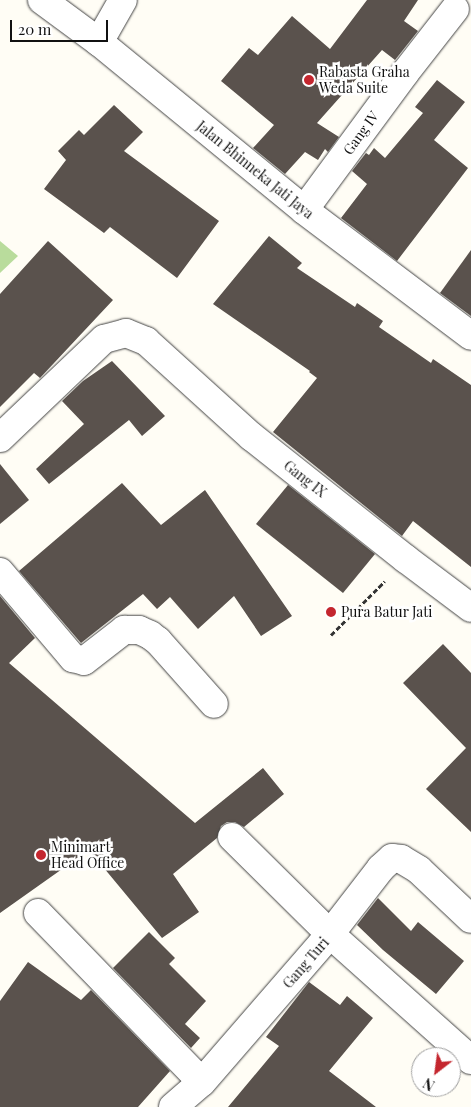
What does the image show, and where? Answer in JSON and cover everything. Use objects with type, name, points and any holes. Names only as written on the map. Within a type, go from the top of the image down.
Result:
[{"type":"street","name":"Jalan Bhinneka Jati Jaya","points":[[42,0],[98,42],[304,210],[471,336]]},
{"type":"street","points":[[98,42],[124,0]]},
{"type":"street","name":"Gang IV","points":[[304,210],[404,73],[455,9]]},
{"type":"street","name":"Gang IX","points":[[0,438],[104,339],[126,332],[146,341],[252,437],[471,608]]},
{"type":"street","points":[[0,572],[73,658],[84,661],[124,630],[140,630],[150,634],[214,704]]},
{"type":"street","points":[[232,837],[330,934],[381,868],[389,860],[397,858],[419,870],[471,919]]},
{"type":"street","points":[[38,913],[202,1082]]},
{"type":"street","name":"Gang Turi","points":[[173,1107],[202,1082],[330,934],[471,1060]]},
{"type":"path","points":[[331,635],[406,559]]},
{"type":"green space","points":[[0,241],[18,256],[0,273]]},
{"type":"building","points":[[367,0],[418,0],[404,21],[418,31],[395,60],[382,50],[317,123],[339,137],[328,152],[325,149],[318,160],[305,152],[285,174],[253,148],[274,125],[221,81],[249,48],[258,55],[292,16],[330,49]]},
{"type":"building","points":[[437,80],[465,102],[434,140],[468,168],[397,261],[341,218],[367,184],[352,171],[366,153],[369,155],[374,148],[385,158],[423,113],[415,107]]},
{"type":"building","points":[[114,105],[143,132],[124,151],[219,221],[177,278],[110,227],[104,233],[44,189],[66,160],[58,151],[79,130],[84,135]]},
{"type":"building","points":[[269,236],[302,263],[297,268],[355,307],[357,303],[383,321],[379,327],[431,363],[433,359],[471,385],[471,567],[413,521],[402,536],[273,432],[317,378],[310,371],[213,304]]},
{"type":"building","points":[[48,241],[113,300],[40,378],[34,373],[0,407],[0,294]]},
{"type":"building","points":[[471,250],[471,316],[440,293]]},
{"type":"building","points":[[112,361],[165,416],[142,436],[129,420],[49,484],[36,469],[84,424],[62,401],[83,381]]},
{"type":"building","points":[[0,464],[29,500],[0,524]]},
{"type":"building","points":[[122,483],[161,525],[205,490],[292,616],[261,636],[234,596],[198,629],[170,597],[157,609],[143,594],[81,643],[19,571]]},
{"type":"building","points":[[288,485],[375,554],[343,593],[256,524]]},
{"type":"building","name":"Minimart Head Office","points":[[0,596],[35,638],[9,663],[195,823],[263,768],[284,794],[244,827],[235,822],[227,822],[221,826],[217,838],[173,874],[199,912],[162,938],[89,850],[0,913]]},
{"type":"building","points":[[443,644],[471,673],[471,832],[426,789],[466,748],[403,683]]},
{"type":"building","points":[[378,898],[411,931],[418,922],[464,961],[436,994],[383,950],[357,925]]},
{"type":"building","points":[[149,932],[175,958],[169,964],[206,1001],[185,1024],[200,1038],[191,1048],[113,968]]},
{"type":"building","points":[[28,962],[81,1000],[91,990],[170,1071],[138,1107],[0,1107],[0,1001]]},
{"type":"building","points":[[309,982],[340,1005],[347,996],[373,1018],[329,1071],[376,1107],[228,1107],[279,1046],[266,1037]]},
{"type":"place","name":"Rabasta Graha Weda Suite","points":[[309,80]]},
{"type":"place","name":"Pura Batur Jati","points":[[331,612]]},
{"type":"place","name":"Minimart Head Office","points":[[41,855]]}]
